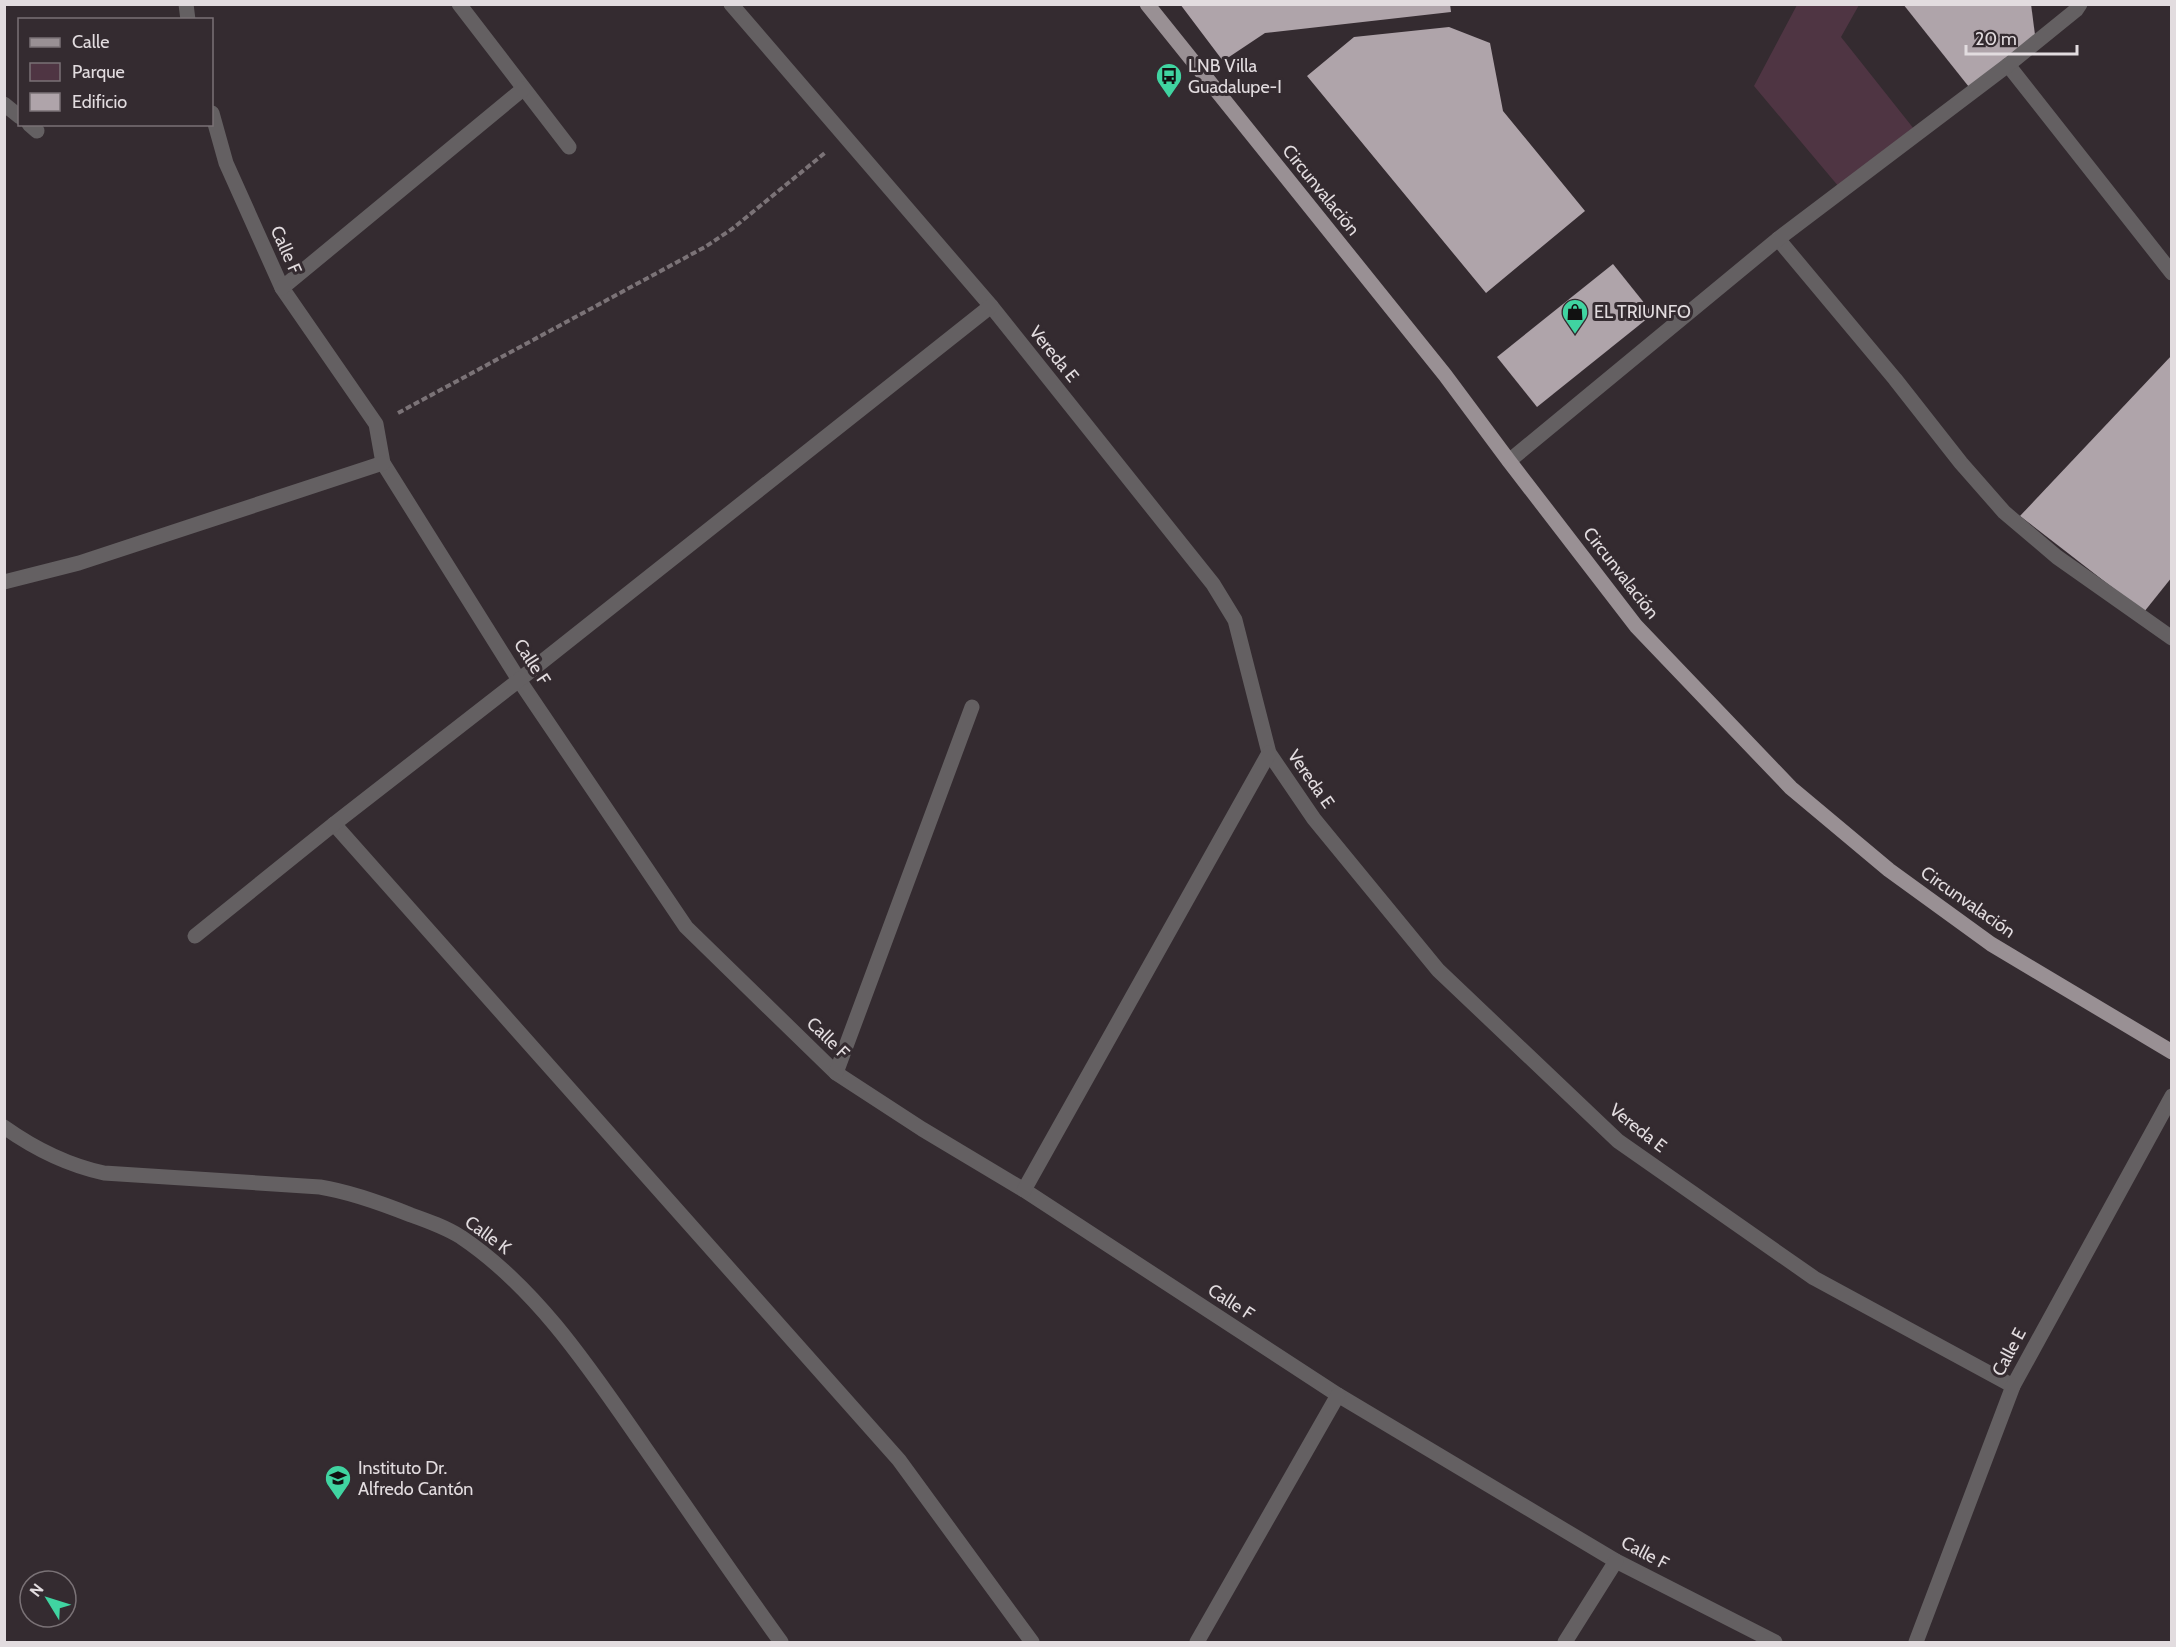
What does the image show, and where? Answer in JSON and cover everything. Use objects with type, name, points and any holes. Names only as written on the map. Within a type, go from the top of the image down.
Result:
[{"type":"main road","name":"Circunvalación","points":[[1147,4],[1445,375],[1636,626],[1791,788],[1889,870],[1991,944],[2172,1052]]},
{"type":"street","points":[[459,4],[569,147]]},
{"type":"street","name":"Vereda E","points":[[731,4],[991,306],[1213,584],[1235,620],[1269,753],[1314,819],[1438,970],[1618,1141],[1814,1278],[2013,1386]]},
{"type":"street","points":[[1509,462],[1778,239],[2008,65],[2076,10],[2080,4]]},
{"type":"street","points":[[2008,65],[2172,273]]},
{"type":"street","points":[[282,288],[523,89]]},
{"type":"street","points":[[4,104],[18,115]]},
{"type":"street","name":"Calle F","points":[[213,117],[226,163],[282,288],[376,424],[382,464],[519,680],[686,927],[836,1074],[921,1129],[1024,1190],[1338,1395],[1616,1561],[1775,1642]]},
{"type":"street","points":[[1778,239],[1895,379],[1961,463],[2004,512],[2057,557],[2172,638]]},
{"type":"street","points":[[195,936],[991,306]]},
{"type":"street","points":[[4,582],[80,563],[382,464]]},
{"type":"street","points":[[836,1074],[972,707]]},
{"type":"street","points":[[1024,1190],[1269,753]]},
{"type":"street","points":[[334,824],[899,1460],[1032,1642]]},
{"type":"street","name":"Calle E","points":[[1916,1642],[2013,1386],[2172,1096]]},
{"type":"street","name":"Calle K","points":[[4,1127],[38,1149],[88,1170],[104,1173],[320,1187],[384,1204],[443,1227],[462,1238],[511,1276],[559,1331],[617,1407],[781,1642]]},
{"type":"street","points":[[1197,1642],[1338,1395]]},
{"type":"street","points":[[1565,1642],[1616,1561]]},
{"type":"path","points":[[376,424],[705,247],[732,229],[844,137]]},
{"type":"green space","points":[[1797,5],[1859,5],[1841,37],[1914,129],[1839,187],[1754,86]]},
{"type":"building","points":[[1180,4],[1450,4],[1451,12],[1265,33],[1223,61]]},
{"type":"building","points":[[1903,4],[2031,4],[2035,35],[1969,87]]},
{"type":"building","points":[[1449,27],[1490,43],[1503,111],[1585,211],[1486,293],[1307,76],[1354,37]]},
{"type":"building","name":"EL TRIUNFO","points":[[1613,264],[1653,314],[1537,407],[1497,357]]},
{"type":"building","points":[[2172,355],[2172,577],[2144,612],[2020,516]]},
{"type":"place","name":"LNB Villa Guadalupe-I","points":[[1169,99]]},
{"type":"place","name":"EL TRIUNFO","points":[[1575,335]]},
{"type":"place","name":"Instituto Dr. Alfredo Cantón","points":[[338,1501]]}]
